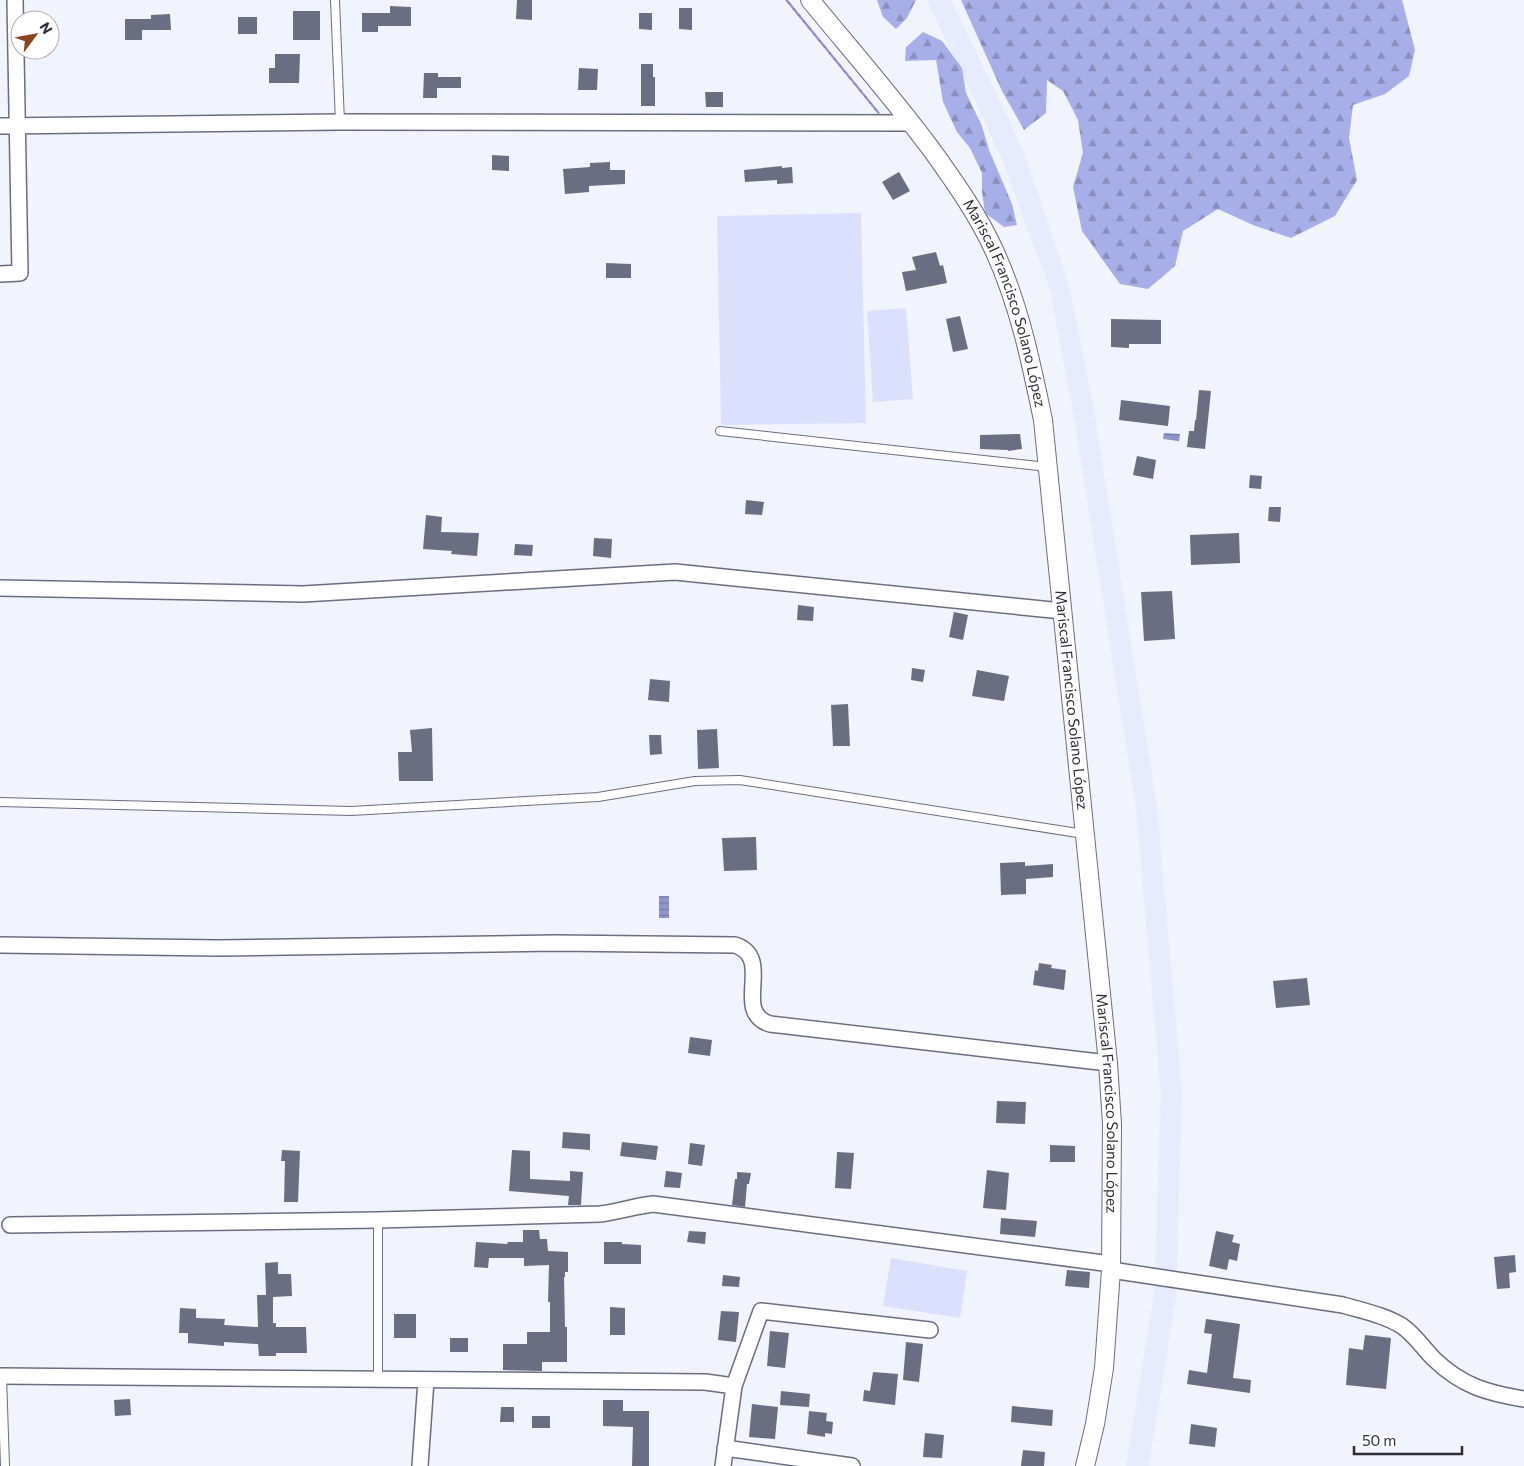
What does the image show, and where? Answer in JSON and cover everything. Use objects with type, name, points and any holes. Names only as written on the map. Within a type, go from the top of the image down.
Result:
[{"type":"street","points":[[0,274],[20,273],[16,0]]},
{"type":"street","name":"Mariscal Francisco Solano López","points":[[810,0],[912,123],[978,218],[994,250],[1013,297],[1029,353],[1043,420],[1108,1063],[1112,1124],[1111,1267],[1104,1368],[1095,1424],[1085,1466]]},
{"type":"street","points":[[0,126],[340,122],[912,123]]},
{"type":"street","points":[[0,588],[303,594],[676,572],[1062,611]]},
{"type":"street","points":[[0,946],[218,948],[555,943],[735,945],[745,950],[752,960],[752,1008],[761,1021],[770,1024],[1108,1063]]},
{"type":"street","points":[[10,1225],[378,1220],[600,1214],[653,1204],[1111,1267],[1343,1305],[1381,1316],[1401,1326],[1418,1339],[1432,1357],[1448,1372],[1471,1386],[1494,1394],[1524,1399]]},
{"type":"street","points":[[722,1466],[734,1386],[760,1311],[930,1330]]},
{"type":"street","points":[[1,1376],[705,1382],[734,1386]]},
{"type":"street","points":[[420,1466],[426,1380]]},
{"type":"street","points":[[725,1448],[852,1466]]},
{"type":"lane","points":[[334,0],[340,122]]},
{"type":"lane","points":[[720,431],[1047,467]]},
{"type":"lane","points":[[0,802],[351,811],[598,797],[696,781],[740,780],[1084,834]]},
{"type":"lane","points":[[378,1220],[378,1378]]},
{"type":"lane","points":[[1,1376],[4,1466]]},
{"type":"shaded area","points":[[785,0],[788,0],[880,113],[878,114]]},
{"type":"shaded area","points":[[927,0],[951,0],[1023,150],[1069,285],[1094,410],[1157,807],[1182,1093],[1176,1296],[1149,1466],[1126,1466],[1154,1293],[1161,1094],[1136,809],[1073,412],[1050,290],[1002,159]]},
{"type":"shaded area","points":[[861,213],[866,423],[721,425],[717,216]]},
{"type":"shaded area","points":[[906,308],[913,399],[873,402],[867,311]]},
{"type":"shaded area","points":[[1164,433],[1180,434],[1179,441],[1163,439]]},
{"type":"shaded area","points":[[659,896],[669,896],[669,918],[659,918]]},
{"type":"shaded area","points":[[891,1258],[967,1271],[960,1318],[883,1306]]},
{"type":"green space","points":[[877,0],[916,0],[907,18],[896,29],[883,17]]},
{"type":"green space","points":[[961,0],[1402,0],[1415,50],[1409,76],[1385,94],[1353,105],[1349,138],[1357,180],[1335,216],[1291,238],[1253,225],[1218,209],[1183,231],[1175,266],[1148,289],[1120,284],[1082,231],[1073,187],[1083,153],[1078,120],[1063,91],[1047,80],[1046,113],[1024,130],[1002,91]]},
{"type":"green space","points":[[923,32],[942,41],[962,68],[966,93],[982,126],[989,150],[1012,204],[1017,225],[1004,227],[985,213],[982,173],[970,148],[957,132],[943,102],[936,60],[905,61],[906,47]]},
{"type":"building","points":[[517,0],[532,0],[532,20],[516,19]]},
{"type":"building","points":[[390,6],[411,7],[411,26],[378,26],[378,32],[362,32],[362,13],[390,13]]},
{"type":"building","points":[[679,8],[692,8],[692,30],[679,29]]},
{"type":"building","points":[[293,11],[320,11],[320,40],[293,40]]},
{"type":"building","points":[[639,13],[652,13],[652,30],[639,29]]},
{"type":"building","points":[[170,14],[171,30],[142,30],[142,40],[125,40],[125,19],[151,19],[151,15]]},
{"type":"building","points":[[238,17],[257,17],[257,34],[238,34]]},
{"type":"building","points":[[275,54],[300,54],[299,83],[269,83],[269,68],[275,68]]},
{"type":"building","points":[[641,64],[653,64],[655,106],[641,106]]},
{"type":"building","points":[[579,68],[598,69],[597,90],[578,90]]},
{"type":"building","points":[[424,73],[438,73],[438,77],[461,77],[461,88],[437,88],[437,98],[423,98]]},
{"type":"building","points":[[705,92],[723,92],[723,107],[706,107]]},
{"type":"building","points":[[492,155],[509,156],[509,171],[492,170]]},
{"type":"building","points":[[610,162],[610,170],[625,170],[625,184],[589,186],[589,192],[565,194],[563,169],[590,167],[590,163]]},
{"type":"building","points":[[782,166],[782,168],[792,167],[793,183],[777,184],[777,180],[745,182],[744,170]]},
{"type":"building","points":[[899,172],[910,191],[893,200],[882,182]]},
{"type":"building","points":[[936,252],[940,266],[943,265],[947,283],[906,291],[902,272],[916,270],[912,257]]},
{"type":"building","points":[[606,263],[631,264],[631,278],[606,278]]},
{"type":"building","points":[[960,316],[968,349],[953,352],[946,319]]},
{"type":"building","points":[[1111,319],[1161,320],[1161,344],[1129,344],[1129,348],[1111,347]]},
{"type":"building","points":[[1199,390],[1211,391],[1205,449],[1187,447],[1189,431],[1194,431]]},
{"type":"building","points":[[1121,400],[1170,406],[1168,426],[1119,420]]},
{"type":"building","points":[[1020,434],[1022,449],[1008,451],[980,449],[980,435]]},
{"type":"building","points":[[1137,456],[1156,460],[1153,479],[1133,475]]},
{"type":"building","points":[[1250,475],[1262,476],[1261,489],[1249,488]]},
{"type":"building","points":[[746,500],[764,502],[762,515],[745,514]]},
{"type":"building","points":[[1269,507],[1281,507],[1280,522],[1268,521]]},
{"type":"building","points":[[426,515],[442,517],[441,532],[479,533],[477,556],[451,554],[452,551],[423,549]]},
{"type":"building","points":[[1239,533],[1240,563],[1191,565],[1190,535]]},
{"type":"building","points":[[594,538],[612,539],[611,558],[593,556]]},
{"type":"building","points":[[515,544],[533,545],[532,556],[514,555]]},
{"type":"building","points":[[1172,591],[1175,639],[1144,641],[1141,592]]},
{"type":"building","points":[[798,605],[814,607],[813,621],[797,620]]},
{"type":"building","points":[[954,612],[968,615],[963,640],[949,637]]},
{"type":"building","points":[[912,668],[925,670],[923,682],[911,680]]},
{"type":"building","points":[[977,670],[1009,676],[1004,701],[972,696]]},
{"type":"building","points":[[650,679],[670,681],[669,702],[648,700]]},
{"type":"building","points":[[848,704],[850,746],[833,746],[831,705]]},
{"type":"building","points":[[432,728],[433,781],[399,781],[398,752],[412,752],[410,730]]},
{"type":"building","points":[[717,729],[719,768],[698,769],[697,730]]},
{"type":"building","points":[[649,735],[661,735],[662,754],[650,755]]},
{"type":"building","points":[[756,837],[757,870],[724,871],[722,838]]},
{"type":"building","points":[[1025,862],[1025,866],[1053,864],[1053,877],[1026,879],[1026,894],[1001,895],[1000,863]]},
{"type":"building","points":[[1039,963],[1052,965],[1051,968],[1066,970],[1064,990],[1033,985],[1035,970],[1038,971]]},
{"type":"building","points":[[1307,978],[1310,1005],[1276,1008],[1273,981]]},
{"type":"building","points":[[690,1037],[712,1040],[710,1056],[688,1053]]},
{"type":"building","points":[[997,1101],[1026,1102],[1025,1124],[996,1123]]},
{"type":"building","points":[[563,1132],[590,1134],[590,1150],[562,1148]]},
{"type":"building","points":[[622,1142],[658,1146],[656,1160],[620,1156]]},
{"type":"building","points":[[690,1143],[705,1145],[702,1166],[688,1164]]},
{"type":"building","points":[[1050,1145],[1075,1146],[1075,1162],[1050,1162]]},
{"type":"building","points":[[282,1150],[300,1151],[298,1202],[284,1202],[285,1161],[281,1161]]},
{"type":"building","points":[[512,1150],[530,1151],[530,1179],[570,1181],[570,1171],[583,1172],[581,1205],[568,1205],[569,1196],[509,1191]]},
{"type":"building","points":[[837,1152],[854,1153],[851,1189],[835,1188]]},
{"type":"building","points":[[987,1170],[1009,1173],[1006,1210],[983,1208]]},
{"type":"building","points":[[666,1171],[682,1173],[680,1188],[664,1187]]},
{"type":"building","points":[[737,1172],[751,1173],[749,1184],[747,1184],[745,1207],[732,1205]]},
{"type":"building","points":[[1001,1218],[1037,1221],[1035,1237],[1000,1234]]},
{"type":"building","points":[[523,1230],[539,1230],[540,1239],[547,1239],[548,1251],[568,1252],[568,1272],[565,1272],[564,1277],[567,1362],[542,1362],[542,1371],[503,1370],[503,1344],[527,1344],[527,1332],[550,1332],[550,1302],[548,1302],[549,1265],[524,1266],[524,1258],[489,1258],[488,1268],[474,1267],[476,1242],[508,1244],[507,1242],[523,1242]]},
{"type":"building","points":[[689,1231],[706,1232],[705,1244],[687,1242]]},
{"type":"building","points":[[1216,1231],[1234,1235],[1232,1242],[1240,1244],[1237,1261],[1229,1259],[1227,1270],[1209,1266]]},
{"type":"building","points":[[604,1242],[641,1245],[641,1264],[604,1264]]},
{"type":"building","points":[[1515,1255],[1516,1272],[1509,1273],[1510,1288],[1497,1289],[1494,1257]]},
{"type":"building","points":[[278,1262],[278,1274],[291,1274],[292,1296],[273,1297],[273,1323],[276,1323],[276,1327],[306,1327],[307,1353],[276,1353],[276,1356],[259,1356],[258,1344],[224,1342],[224,1346],[188,1343],[188,1333],[179,1333],[180,1308],[196,1309],[196,1318],[225,1319],[224,1325],[258,1327],[257,1295],[266,1295],[265,1263]]},
{"type":"building","points":[[1067,1270],[1090,1272],[1089,1288],[1065,1286]]},
{"type":"building","points":[[723,1275],[740,1277],[739,1287],[722,1286]]},
{"type":"building","points":[[610,1307],[625,1308],[625,1335],[610,1335]]},
{"type":"building","points":[[721,1311],[739,1312],[736,1342],[718,1340]]},
{"type":"building","points":[[394,1314],[416,1314],[416,1338],[394,1338]]},
{"type":"building","points":[[1206,1319],[1240,1324],[1233,1378],[1251,1380],[1250,1393],[1187,1384],[1189,1370],[1207,1373],[1212,1334],[1204,1333]]},
{"type":"building","points":[[770,1331],[789,1333],[785,1368],[767,1366]]},
{"type":"building","points":[[1365,1335],[1391,1338],[1386,1389],[1346,1385],[1349,1348],[1363,1350]]},
{"type":"building","points":[[450,1338],[468,1338],[468,1352],[450,1352]]},
{"type":"building","points":[[906,1342],[923,1344],[919,1382],[903,1380]]},
{"type":"building","points":[[873,1372],[898,1374],[895,1405],[863,1401],[864,1390],[870,1391]]},
{"type":"building","points":[[781,1391],[810,1394],[809,1407],[780,1405]]},
{"type":"building","points":[[130,1399],[131,1415],[115,1416],[114,1400]]},
{"type":"building","points":[[603,1400],[623,1400],[623,1411],[649,1411],[649,1466],[632,1466],[633,1427],[603,1426]]},
{"type":"building","points":[[752,1404],[778,1407],[775,1439],[749,1437]]},
{"type":"building","points":[[1012,1406],[1053,1410],[1052,1426],[1011,1422]]},
{"type":"building","points":[[501,1407],[514,1407],[514,1422],[500,1422]]},
{"type":"building","points":[[809,1411],[827,1413],[826,1421],[833,1422],[832,1434],[825,1433],[825,1437],[807,1434]]},
{"type":"building","points":[[532,1416],[550,1416],[550,1428],[532,1428]]},
{"type":"building","points":[[1191,1424],[1217,1428],[1215,1447],[1189,1444]]},
{"type":"building","points":[[925,1433],[944,1435],[942,1458],[923,1457]]},
{"type":"building","points":[[1023,1450],[1045,1452],[1044,1466],[1021,1466]]}]
